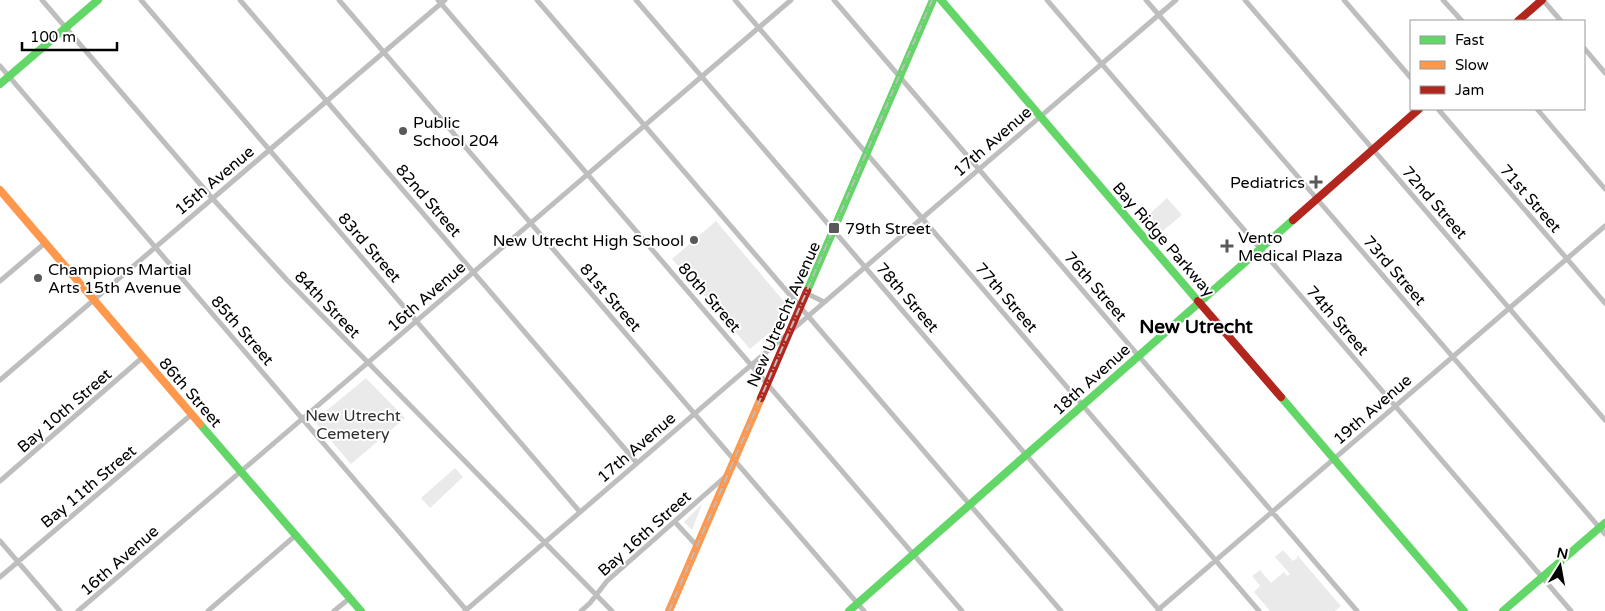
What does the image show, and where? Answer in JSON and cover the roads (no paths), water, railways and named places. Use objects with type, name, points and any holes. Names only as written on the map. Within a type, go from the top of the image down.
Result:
[{"type":"street","name":"84th Street","points":[[42,0],[212,198],[287,280],[612,611]]},
{"type":"street","points":[[0,84],[98,0]]},
{"type":"street","name":"83rd Street","points":[[141,0],[580,512]]},
{"type":"street","name":"82nd Street","points":[[240,0],[637,462]]},
{"type":"street","name":"81st Street","points":[[339,0],[864,611]]},
{"type":"street","points":[[537,0],[1061,611]]},
{"type":"street","name":"78th Street","points":[[636,0],[1159,610]]},
{"type":"street","name":"77th Street","points":[[735,0],[1259,611]]},
{"type":"street","name":"16th Avenue","points":[[78,611],[791,0]]},
{"type":"street","name":"76th Street","points":[[834,0],[1357,611]]},
{"type":"street","name":"New Utrecht Avenue","points":[[670,611],[733,459],[808,294],[866,153],[933,0]]},
{"type":"street","name":"Bay Ridge Parkway","points":[[940,0],[1464,611]]},
{"type":"street","name":"74th Street","points":[[1047,0],[1572,611]]},
{"type":"street","name":"73rd Street","points":[[1146,0],[1452,356],[1602,525],[1605,534]]},
{"type":"street","name":"17th Avenue","points":[[466,611],[544,541],[1176,0]]},
{"type":"street","name":"72nd Street","points":[[1245,0],[1605,420]]},
{"type":"street","points":[[1344,0],[1410,77]]},
{"type":"street","points":[[1444,0],[1461,20]]},
{"type":"street","points":[[1519,20],[1542,0],[1560,20]]},
{"type":"street","name":"15th Avenue","points":[[0,380],[270,150],[441,1]]},
{"type":"street","name":"80th Street","points":[[441,1],[962,611]]},
{"type":"street","points":[[1585,49],[1605,73]]},
{"type":"street","name":"85th Street","points":[[0,66],[466,611]]},
{"type":"street","name":"18th Avenue","points":[[849,611],[1418,110]]},
{"type":"street","name":"71st Street","points":[[1439,110],[1605,304]]},
{"type":"street","points":[[1538,110],[1605,189]]},
{"type":"street","name":"86th Street","points":[[0,190],[361,611]]},
{"type":"street","name":"19th Avenue","points":[[1159,610],[1605,226]]},
{"type":"street","points":[[0,281],[45,243]]},
{"type":"street","points":[[808,294],[824,302]]},
{"type":"street","name":"Bay 10th Street","points":[[0,481],[143,357]]},
{"type":"street","name":"Bay 11th Street","points":[[0,577],[192,414]]},
{"type":"street","name":"Bay 16th Street","points":[[581,611],[597,595],[607,581],[726,476]]},
{"type":"street","points":[[675,522],[697,546]]},
{"type":"street","points":[[1503,611],[1602,525]]},
{"type":"street","points":[[208,611],[296,535]]},
{"type":"street","points":[[0,541],[60,611]]},
{"type":"street","points":[[334,611],[350,598]]},
{"type":"railway","points":[[669,611],[932,0]]},
{"type":"place","name":"Public School 204","points":[[403,131]]},
{"type":"place","name":"Pediatrics","points":[[1316,182]]},
{"type":"place","name":"79th Street","points":[[834,228]]},
{"type":"place","name":"New Utrecht High School","points":[[694,240]]},
{"type":"place","name":"Vento Medical Plaza","points":[[1227,246]]},
{"type":"place","name":"Champions Martial Arts 15th Avenue","points":[[38,278]]},
{"type":"district","name":"New Utrecht","points":[[1196,326]]},
{"type":"park label","name":"New Utrecht Cemetery","points":[[353,424]]}]
